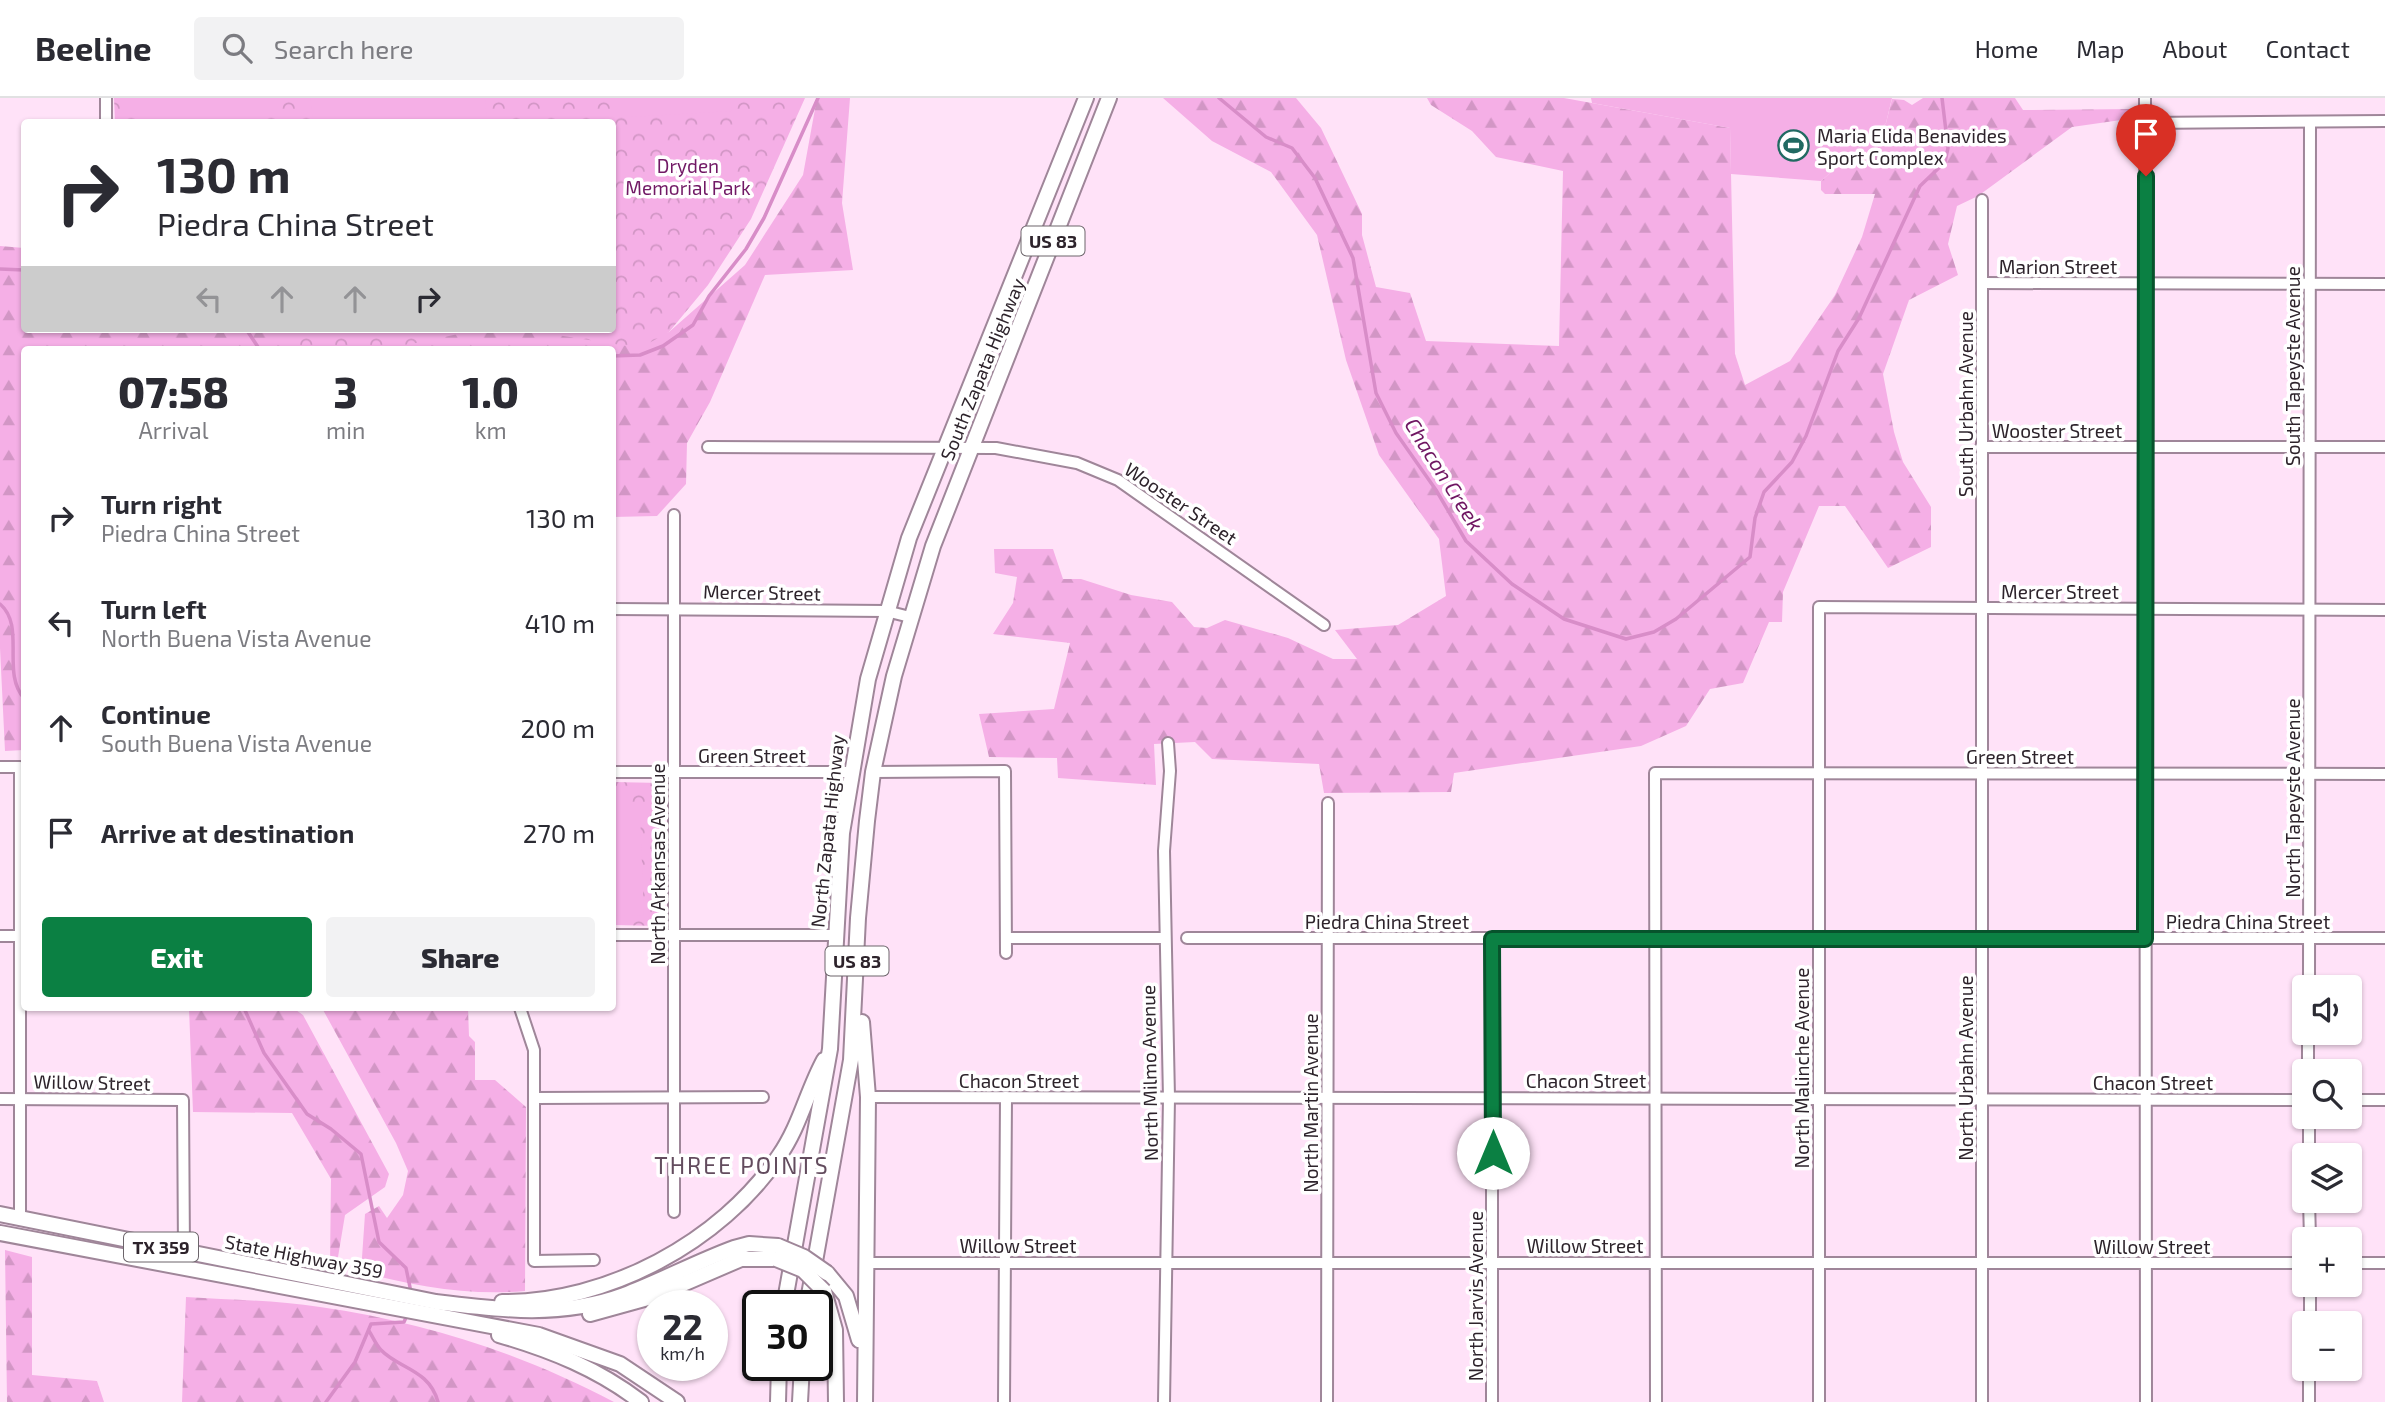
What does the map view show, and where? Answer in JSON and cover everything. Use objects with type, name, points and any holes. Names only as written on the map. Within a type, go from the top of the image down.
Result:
[{"type":"main road","name":"South Zapata Highway","points":[[886,611],[909,538],[944,447],[1086,98]]},
{"type":"main road","name":"South Zapata Highway","points":[[910,617],[933,546],[1109,98]]},
{"type":"main road","name":"North Zapata Highway","points":[[787,1290],[830,1049],[835,935],[850,772],[868,679],[886,611]]},
{"type":"main road","name":"North Zapata Highway","points":[[810,1290],[846,1096],[855,1017],[862,867],[873,772],[910,617]]},
{"type":"main road","points":[[857,963],[868,1097],[865,1402]]},
{"type":"main road","points":[[435,1310],[573,1293],[632,1273],[670,1255],[736,1206],[779,1157],[797,1127],[814,1079],[830,1049]]},
{"type":"main road","name":"State Highway 359","points":[[0,1214],[321,1279],[435,1310]]},
{"type":"main road","name":"State Highway 359","points":[[0,1233],[318,1295],[435,1310]]},
{"type":"main road","points":[[435,1310],[498,1317],[575,1317],[615,1309],[655,1296],[741,1259],[777,1252],[804,1257],[839,1285],[852,1308],[864,1362]]},
{"type":"main road","points":[[777,1252],[803,1270],[824,1291],[835,1330],[836,1402]]},
{"type":"main road","points":[[435,1310],[564,1356],[596,1371],[641,1402]]},
{"type":"main road","points":[[435,1310],[572,1344],[620,1364],[677,1402]]},
{"type":"main road","points":[[778,1402],[779,1381]]},
{"type":"main road","points":[[800,1402],[801,1381]]},
{"type":"street","points":[[106,98],[106,119]]},
{"type":"street","points":[[2146,98],[2146,1402]]},
{"type":"street","points":[[2145,123],[2385,121]]},
{"type":"street","name":"South Tapeyste Avenue","points":[[2310,122],[2310,610]]},
{"type":"street","name":"South Urbahn Avenue","points":[[1982,200],[1983,608]]},
{"type":"street","name":"Marion Street","points":[[1982,283],[2385,284]]},
{"type":"street","name":"Wooster Street","points":[[708,447],[996,448],[1077,463],[1108,475],[1324,625]]},
{"type":"street","name":"Wooster Street","points":[[1981,447],[2385,447]]},
{"type":"street","name":"North Arkansas Avenue","points":[[674,515],[674,1212]]},
{"type":"street","name":"Mercer Street","points":[[1819,607],[2385,610]]},
{"type":"street","name":"North Malinche Avenue","points":[[1819,607],[1819,1402]]},
{"type":"street","name":"North Urbahn Avenue","points":[[1982,1402],[1983,608]]},
{"type":"street","name":"Mercer Street","points":[[616,609],[886,611],[910,617]]},
{"type":"street","name":"North Tapeyste Avenue","points":[[2309,975],[2310,610]]},
{"type":"street","name":"North Milmo Avenue","points":[[1164,1402],[1169,1098],[1164,938],[1168,743]]},
{"type":"street","points":[[0,767],[20,767],[20,1218]]},
{"type":"street","points":[[873,772],[1005,771],[1006,953]]},
{"type":"street","name":"Green Street","points":[[616,772],[850,772]]},
{"type":"street","name":"Green Street","points":[[1654,939],[1655,773],[2385,774]]},
{"type":"street","name":"North Martin Avenue","points":[[1328,803],[1328,1402]]},
{"type":"street","points":[[616,935],[835,935]]},
{"type":"street","points":[[0,936],[20,936]]},
{"type":"street","points":[[1006,938],[1164,938]]},
{"type":"street","name":"Piedra China Street","points":[[1186,938],[2385,938]]},
{"type":"street","name":"North Jarvis Avenue","points":[[1492,939],[1493,1402]]},
{"type":"street","points":[[1654,939],[1656,1402]]},
{"type":"street","points":[[521,1011],[534,1050],[534,1261],[594,1260]]},
{"type":"street","points":[[535,1098],[763,1097]]},
{"type":"street","name":"Chacon Street","points":[[868,1097],[2292,1100]]},
{"type":"street","points":[[1004,1402],[1006,1097]]},
{"type":"street","name":"Willow Street","points":[[0,1098],[183,1100],[184,1252]]},
{"type":"street","points":[[2362,1100],[2385,1100]]},
{"type":"street","name":"Willow Street","points":[[866,1263],[2292,1263]]},
{"type":"street","points":[[2362,1263],[2385,1263]]},
{"type":"street","points":[[2309,1381],[2309,1402]]},
{"type":"green space","name":"Dryden Memorial Park","points":[[114,98],[805,98],[751,219],[708,285],[669,332],[640,348],[544,333],[616,333],[616,119],[115,119]]},
{"type":"green space","points":[[137,98],[261,98],[261,119],[137,119]]},
{"type":"green space","points":[[310,98],[485,98],[487,119],[313,119]]},
{"type":"green space","points":[[622,98],[730,98],[732,111],[630,117],[622,111]]},
{"type":"green space","points":[[817,98],[850,98],[842,203],[853,270],[765,275],[710,402],[687,443],[686,484],[657,516],[616,517],[616,346],[21,346],[21,750],[5,751],[0,648],[0,246],[21,248],[21,333],[615,333],[635,339],[669,332],[745,265],[803,175]]},
{"type":"green space","points":[[1163,98],[1296,98],[1321,128],[1362,214],[1362,235],[1376,287],[1410,293],[1426,341],[1559,346],[1563,171],[1496,157],[1472,131],[1431,105],[1427,98],[1564,98],[1730,128],[1735,354],[1745,385],[1790,361],[1835,295],[1862,237],[1875,194],[1825,194],[1821,190],[1821,181],[1886,123],[1892,99],[1904,100],[1912,105],[1923,98],[2015,98],[2023,110],[2135,109],[2121,120],[2072,127],[1978,196],[1957,206],[1948,244],[1958,275],[1909,300],[1883,374],[1894,432],[1903,462],[1931,507],[1931,547],[1888,568],[1845,506],[1819,506],[1783,592],[1782,622],[1769,622],[1743,683],[1710,689],[1686,726],[1641,746],[1454,773],[1451,792],[1324,793],[1319,764],[1212,759],[1195,742],[1154,744],[1156,785],[1058,778],[1057,758],[989,757],[979,714],[1054,709],[1070,643],[993,634],[1013,603],[1017,577],[995,573],[994,549],[1053,549],[1063,579],[1081,579],[1131,595],[1172,602],[1194,627],[1207,628],[1225,620],[1288,638],[1333,659],[1357,659],[1335,630],[1398,625],[1446,596],[1439,539],[1379,455],[1346,360],[1317,235],[1271,172],[1212,141]]},
{"type":"green space","name":"Maria Elida Benavides Sport Complex","points":[[1591,98],[1892,98],[1886,123],[1821,181],[1731,174],[1730,128],[1592,103]]},
{"type":"green space","points":[[265,333],[463,333],[398,346],[297,346]]},
{"type":"green space","points":[[616,782],[661,783],[664,786],[664,921],[660,926],[616,925]]},
{"type":"green space","points":[[616,805],[633,805],[640,813],[644,916],[616,915]]},
{"type":"green space","points":[[189,1011],[297,1011],[303,1015],[389,1174],[385,1187],[345,1215],[338,1257],[330,1264],[331,1179],[292,1113],[193,1112]]},
{"type":"green space","points":[[324,1011],[468,1011],[469,1036],[475,1042],[475,1080],[495,1080],[526,1107],[525,1291],[442,1289],[361,1272],[365,1214],[379,1206],[387,1218],[403,1195],[408,1171],[396,1143]]},
{"type":"green space","points":[[5,1250],[32,1257],[32,1375],[97,1381],[104,1402],[7,1402]]},
{"type":"green space","points":[[186,1297],[303,1305],[397,1321],[508,1354],[614,1402],[182,1402]]},
{"type":"waterway","name":"Chacon Creek","points":[[616,356],[640,355],[663,346],[693,325],[709,296],[746,249],[764,218],[818,98]]},
{"type":"waterway","name":"Chacon Creek","points":[[1219,98],[1266,137],[1292,148],[1315,178],[1353,258],[1376,393],[1396,433],[1436,490],[1466,541],[1512,584],[1564,619],[1626,639],[1654,632],[1676,619],[1750,557],[1755,518],[1764,492],[1792,462],[1806,436],[1838,351],[1859,318],[1920,186],[1945,162],[1948,148],[1942,98]]},
{"type":"waterway","name":"Chacon Creek","points":[[0,269],[21,270]]},
{"type":"waterway","name":"Chacon Creek","points":[[249,333],[257,346]]},
{"type":"waterway","name":"Chacon Creek","points":[[0,604],[8,613],[11,624],[14,676],[21,694]]},
{"type":"waterway","name":"Chacon Creek","points":[[245,1011],[264,1053],[307,1114],[331,1129],[361,1154],[379,1242],[406,1268],[411,1292]]},
{"type":"waterway","name":"Chacon Creek","points":[[326,1402],[355,1362],[371,1324],[404,1322],[408,1313]]},
{"type":"waterway","points":[[369,1331],[381,1350],[428,1383],[438,1402]]},
{"type":"place","name":"Maria Elida Benavides Sport Complex","points":[[1794,146]]},
{"type":"district","name":"THREE POINTS","points":[[742,1165]]},
{"type":"route","points":[[1493,1153],[1492,939],[2145,939],[2146,176]]}]
